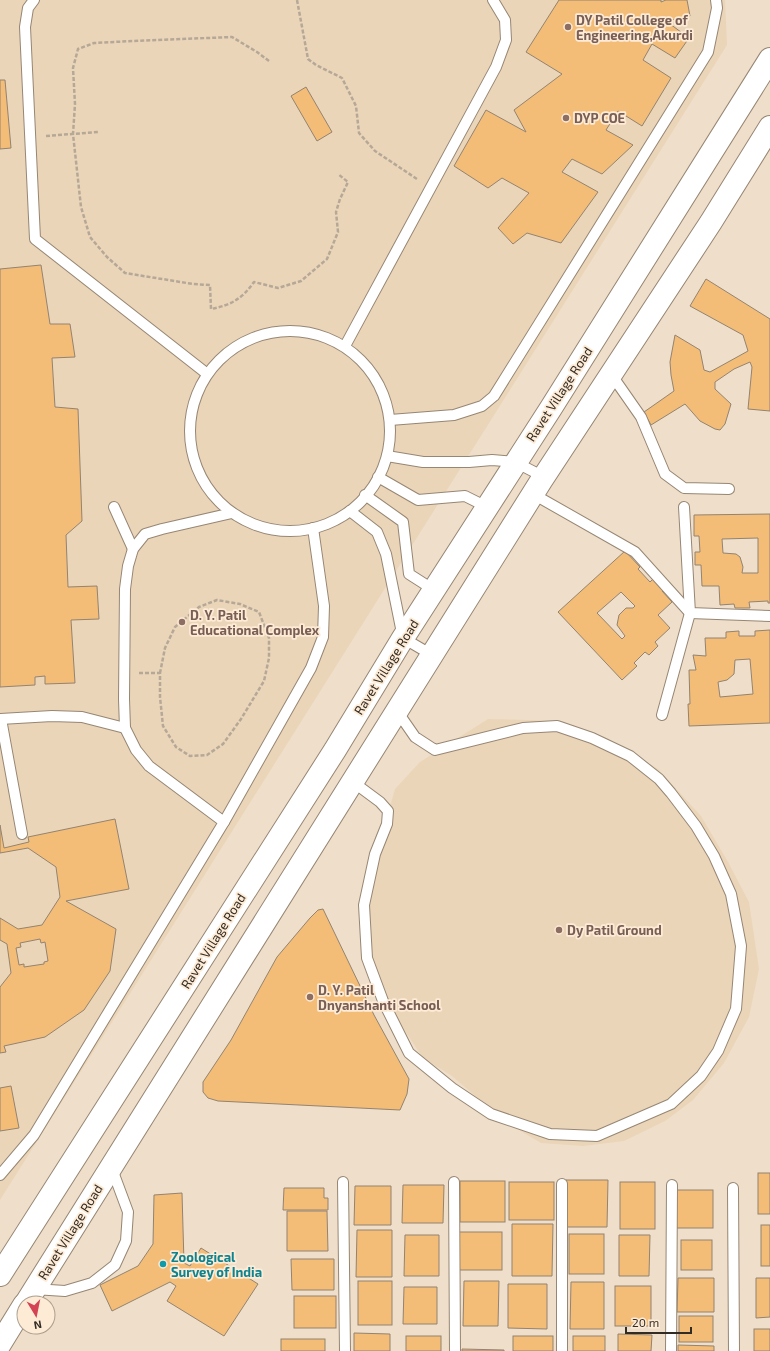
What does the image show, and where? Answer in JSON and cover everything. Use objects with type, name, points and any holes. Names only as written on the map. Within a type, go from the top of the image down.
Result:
[{"type":"main road","name":"Ravet Village Road","points":[[0,1275],[330,756],[486,507],[563,388],[770,58]]},
{"type":"main road","name":"Ravet Village Road","points":[[31,1295],[538,486],[770,127]]},
{"type":"main road","name":"Ravet Village Road","points":[[0,1344],[16,1318]]},
{"type":"lane","points":[[34,0],[28,8],[24,27],[35,239],[206,374]]},
{"type":"lane","points":[[345,346],[496,67],[506,40],[505,20],[493,0]]},
{"type":"lane","points":[[390,420],[454,415],[482,406],[494,396],[708,52],[717,8],[716,0]]},
{"type":"lane","points":[[285,330],[316,334],[345,346],[367,366],[383,391],[390,420],[390,438],[387,456],[373,487],[350,511],[332,522],[313,528],[285,531],[257,526],[232,513],[209,492],[205,485],[194,464],[188,433],[192,402],[206,374],[228,351],[255,336],[285,330]]},
{"type":"lane","points":[[611,374],[641,417],[666,474],[684,488],[729,489]]},
{"type":"lane","points":[[387,456],[423,462],[469,462],[492,460],[515,462],[538,486],[635,552],[690,613],[770,616]]},
{"type":"lane","points":[[378,477],[418,500],[465,496],[486,507]]},
{"type":"lane","points":[[365,495],[403,522],[409,574],[434,590]]},
{"type":"lane","points":[[114,507],[133,549]]},
{"type":"lane","points":[[662,715],[690,613],[684,507]]},
{"type":"lane","points":[[350,511],[377,532],[386,554],[403,638],[432,655]]},
{"type":"lane","points":[[224,822],[149,766],[136,750],[125,728],[125,589],[128,566],[133,549],[145,534],[232,513]]},
{"type":"lane","points":[[0,1175],[34,1135],[224,822],[310,668],[323,637],[324,606],[313,528]]},
{"type":"lane","points":[[353,782],[380,802],[388,811],[387,824],[375,854],[364,904],[367,958],[383,1001],[409,1053],[452,1088],[491,1114],[550,1134],[597,1136],[671,1104],[701,1076],[718,1051],[736,1009],[741,946],[731,894],[714,856],[696,826],[671,793],[659,779],[630,756],[592,738],[557,726],[523,728],[435,750],[415,736],[397,711]]},
{"type":"lane","points":[[22,834],[0,719],[52,716],[82,717],[125,728]]},
{"type":"lane","points":[[46,1295],[92,1283],[115,1266],[126,1241],[128,1212],[111,1167]]},
{"type":"lane","points":[[342,1182],[345,1351]]},
{"type":"lane","points":[[454,1182],[455,1351]]},
{"type":"lane","points":[[562,1184],[562,1351]]},
{"type":"lane","points":[[671,1351],[672,1185]]},
{"type":"lane","points":[[733,1188],[734,1351]]},
{"type":"path","points":[[297,0],[308,59],[316,65],[342,78],[356,106],[358,133],[375,151],[430,189]]},
{"type":"path","points":[[269,61],[232,37],[94,43],[78,49],[73,68],[75,104],[73,134],[81,207],[90,237],[107,257],[126,273],[193,284],[210,285],[211,309],[225,306],[245,294],[254,282],[278,288],[301,281],[327,259],[338,232],[336,212],[348,182],[338,174]]},
{"type":"path","points":[[30,137],[98,132]]},
{"type":"path","points":[[217,600],[240,604],[259,612],[269,638],[269,658],[264,681],[241,719],[223,744],[207,754],[190,756],[176,747],[163,726],[160,697],[160,673],[165,648],[175,627],[199,607],[217,600]]},
{"type":"path","points":[[124,674],[160,673]]},
{"type":"shaded area","name":"D. Y. Patil Educational Complex","points":[[0,0],[725,0],[727,45],[0,1200]]},
{"type":"shaded area","name":"Dy Patil Ground","points":[[488,719],[562,721],[607,738],[658,769],[701,816],[749,902],[759,969],[749,1017],[724,1063],[693,1100],[665,1121],[624,1141],[583,1146],[541,1143],[507,1123],[452,1076],[423,1058],[401,1025],[376,982],[366,919],[363,883],[376,835],[391,803],[395,789],[420,762]]},
{"type":"building","name":"DYP COE","points":[[559,0],[661,0],[661,2],[666,0],[687,0],[690,16],[666,21],[689,38],[675,58],[652,44],[643,60],[671,78],[642,126],[618,111],[606,130],[633,145],[602,174],[572,159],[562,172],[598,192],[561,243],[527,233],[513,244],[498,228],[529,193],[502,178],[488,188],[454,166],[486,110],[526,132],[514,110],[562,74],[526,52]]},
{"type":"building","points":[[0,80],[5,80],[11,148],[0,149]]},
{"type":"building","points":[[306,87],[332,132],[317,141],[291,96]]},
{"type":"building","points":[[41,265],[50,324],[70,324],[75,357],[52,358],[55,407],[78,409],[82,521],[66,535],[68,587],[97,586],[99,619],[71,620],[75,683],[45,684],[45,676],[35,677],[35,685],[0,687],[0,269]]},
{"type":"building","points":[[706,279],[770,319],[770,411],[748,409],[752,367],[750,362],[734,369],[715,382],[715,389],[731,404],[725,424],[720,430],[700,421],[685,404],[651,425],[644,412],[674,391],[670,362],[675,335],[700,350],[704,370],[710,372],[748,351],[743,335],[690,306]]},
{"type":"building","points":[[770,514],[770,603],[768,603],[768,601],[749,602],[750,608],[735,608],[734,604],[720,605],[719,586],[702,586],[701,565],[695,565],[695,552],[700,552],[699,536],[694,536],[694,515]],"holes":[[[758,538],[758,573],[742,573],[743,567],[740,557],[736,554],[723,553],[722,539]]]},
{"type":"building","points":[[625,551],[640,567],[638,569],[650,582],[654,578],[665,589],[662,591],[672,602],[658,615],[670,628],[655,642],[658,646],[649,655],[645,652],[634,663],[637,666],[622,680],[558,612]],"holes":[[[621,592],[635,606],[633,608],[626,608],[619,615],[617,625],[625,636],[622,639],[597,613]]]},
{"type":"building","points":[[770,630],[770,723],[689,726],[689,670],[696,670],[693,655],[706,656],[705,638],[726,638],[726,632],[739,631],[739,636],[755,636],[755,631]],"holes":[[[750,659],[753,694],[720,697],[718,682],[727,680],[734,674],[735,660]]]},
{"type":"building","points":[[115,819],[129,889],[66,901],[116,929],[110,971],[84,1010],[45,1037],[4,1046],[6,1052],[0,1053],[0,987],[11,973],[7,944],[0,940],[0,918],[18,929],[42,925],[60,897],[56,867],[28,848],[0,853],[0,825],[4,848],[29,842],[28,837]],"holes":[[[40,939],[41,943],[45,942],[48,961],[44,962],[44,964],[24,967],[24,964],[19,965],[16,948],[21,947],[20,943]]]},
{"type":"building","name":"D. Y. Patil Dnyanshanti School","points":[[323,909],[374,1015],[409,1079],[407,1094],[400,1110],[218,1101],[208,1098],[203,1092],[203,1082],[231,1040],[277,957],[310,918],[318,910]]},
{"type":"building","points":[[11,1086],[19,1128],[0,1131],[0,1088]]},
{"type":"building","points":[[758,1173],[770,1173],[770,1214],[758,1214]]},
{"type":"building","points":[[566,1180],[608,1180],[607,1227],[566,1227]]},
{"type":"building","points":[[460,1181],[505,1181],[505,1222],[460,1222]]},
{"type":"building","points":[[509,1182],[554,1182],[554,1220],[509,1220]]},
{"type":"building","points":[[620,1182],[655,1182],[655,1229],[620,1229]]},
{"type":"building","points":[[403,1185],[444,1185],[443,1223],[402,1223]]},
{"type":"building","points":[[355,1186],[391,1186],[391,1225],[354,1225]]},
{"type":"building","points":[[284,1188],[324,1188],[324,1198],[328,1198],[328,1210],[283,1210]]},
{"type":"building","points":[[675,1190],[713,1190],[713,1228],[675,1228]]},
{"type":"building","name":"Zoological Survey of India","points":[[182,1193],[184,1263],[190,1266],[201,1248],[258,1284],[224,1336],[167,1301],[176,1286],[170,1282],[112,1311],[100,1285],[138,1266],[153,1244],[154,1195]]},
{"type":"building","points":[[287,1211],[327,1211],[328,1251],[287,1251]]},
{"type":"building","points":[[512,1224],[553,1224],[552,1276],[512,1276]]},
{"type":"building","points":[[761,1225],[770,1225],[770,1266],[761,1266]]},
{"type":"building","points":[[357,1230],[392,1230],[392,1277],[356,1277]]},
{"type":"building","points":[[458,1232],[502,1232],[502,1270],[458,1270]]},
{"type":"building","points":[[569,1234],[604,1234],[604,1274],[569,1274]]},
{"type":"building","points":[[405,1235],[439,1235],[439,1276],[404,1276]]},
{"type":"building","points":[[619,1235],[650,1235],[649,1276],[619,1276]]},
{"type":"building","points":[[681,1240],[712,1240],[712,1270],[681,1270]]},
{"type":"building","points":[[291,1259],[334,1259],[334,1290],[292,1290]]},
{"type":"building","points":[[678,1278],[714,1278],[714,1312],[677,1312]]},
{"type":"building","points":[[756,1278],[770,1278],[770,1317],[756,1318]]},
{"type":"building","points":[[358,1281],[392,1281],[392,1325],[358,1325]]},
{"type":"building","points":[[464,1281],[499,1281],[498,1326],[463,1326]]},
{"type":"building","points":[[571,1282],[604,1282],[604,1329],[570,1329]]},
{"type":"building","points":[[508,1284],[547,1284],[547,1329],[508,1328]]},
{"type":"building","points":[[615,1286],[651,1286],[651,1326],[615,1326]]},
{"type":"building","points":[[404,1287],[437,1287],[437,1324],[403,1324]]},
{"type":"building","points":[[294,1296],[336,1296],[336,1328],[294,1328]]},
{"type":"building","points":[[679,1316],[713,1316],[713,1342],[679,1342]]},
{"type":"building","points":[[754,1329],[770,1329],[770,1351],[754,1351]]},
{"type":"building","points":[[354,1333],[390,1334],[390,1351],[354,1351]]},
{"type":"building","points":[[618,1334],[652,1335],[651,1351],[618,1351]]},
{"type":"building","points":[[406,1336],[441,1336],[441,1351],[406,1351]]},
{"type":"building","points":[[513,1336],[553,1336],[553,1351],[513,1351]]},
{"type":"building","points":[[573,1336],[605,1336],[605,1351],[573,1351]]},
{"type":"building","points":[[281,1339],[325,1339],[325,1351],[281,1351]]},
{"type":"building","points":[[678,1345],[714,1346],[714,1351],[678,1351]]},
{"type":"building","points":[[462,1349],[504,1350],[504,1351],[462,1351]]},
{"type":"place","name":"DY Patil College of Engineering,Akurdi","points":[[568,27]]},
{"type":"place","name":"DYP COE","points":[[566,118]]},
{"type":"place","name":"D. Y. Patil Educational Complex","points":[[182,622]]},
{"type":"place","name":"Dy Patil Ground","points":[[559,930]]},
{"type":"place","name":"D. Y. Patil Dnyanshanti School","points":[[310,997]]},
{"type":"place","name":"Zoological Survey of India","points":[[163,1264]]}]
